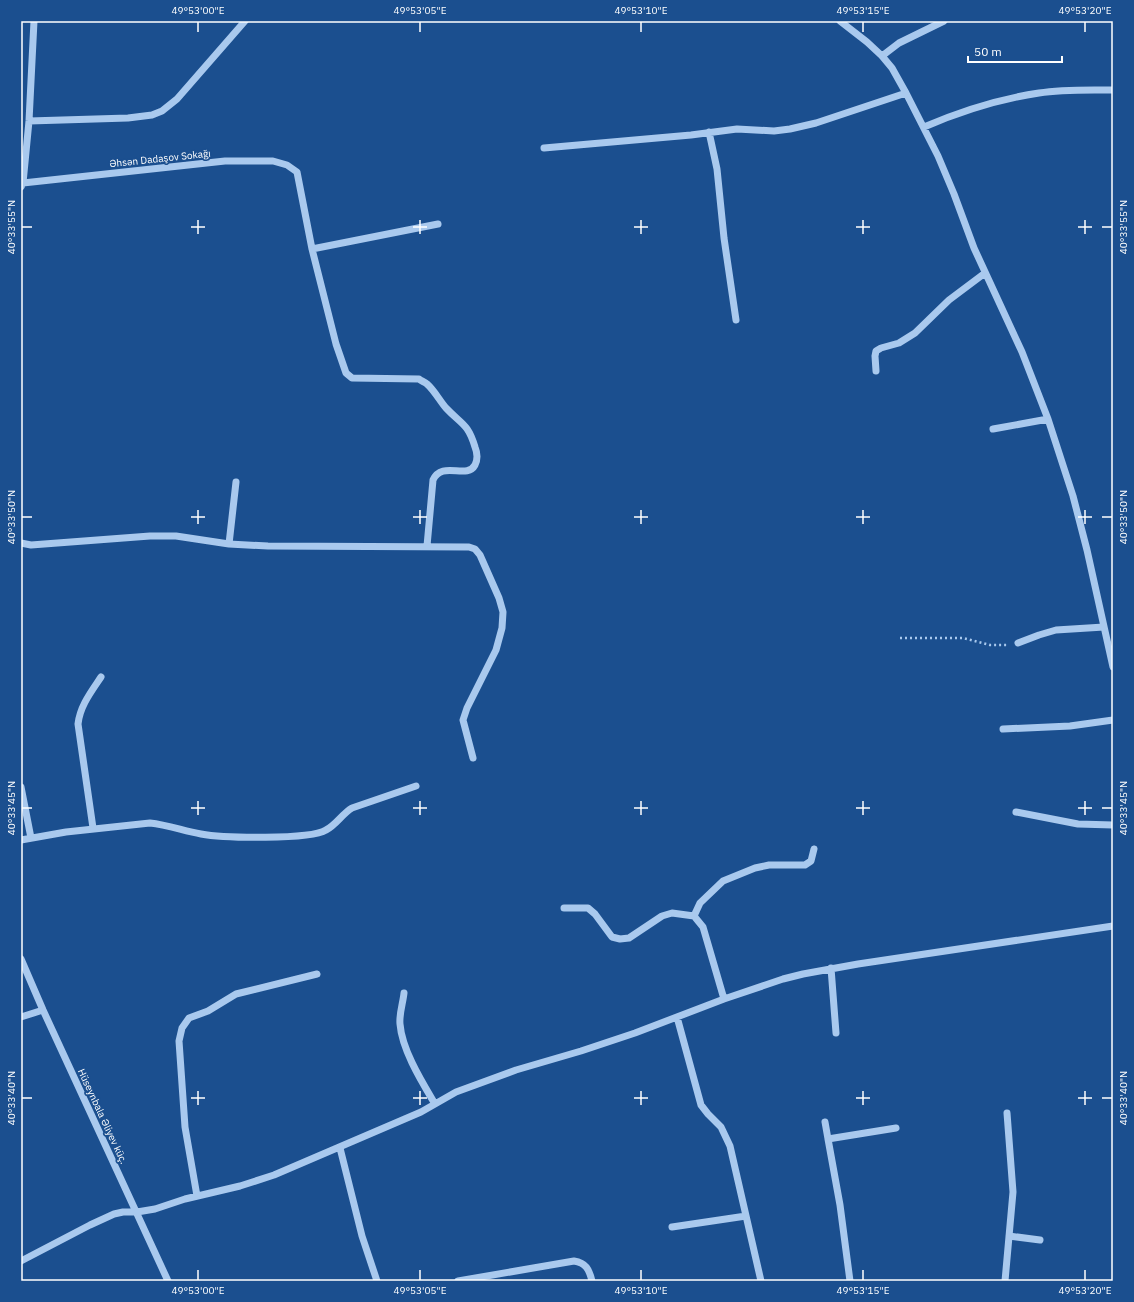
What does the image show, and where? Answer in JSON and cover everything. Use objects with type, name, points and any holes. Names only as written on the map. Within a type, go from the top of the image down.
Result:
[{"type":"street","points":[[22,185],[28,121],[34,21]]},
{"type":"street","points":[[28,121],[128,118],[152,115],[162,111],[177,99],[245,21]]},
{"type":"street","points":[[840,21],[867,42],[892,68],[924,127],[943,169],[974,248],[1022,352],[1048,419],[1073,496],[1087,550],[1113,667]]},
{"type":"street","points":[[882,56],[899,43],[944,21]]},
{"type":"street","points":[[924,127],[979,106],[1040,93],[1113,90]]},
{"type":"street","points":[[544,148],[691,135],[737,129],[774,131],[790,129],[816,123],[906,94]]},
{"type":"street","points":[[709,132],[717,169],[724,238],[736,320]]},
{"type":"street","name":"Əhsən Dadaşov Sokağı","points":[[22,185],[225,161],[273,161],[288,165],[297,172],[312,249]]},
{"type":"street","points":[[427,546],[433,480],[436,474],[442,471],[468,471],[474,466],[476,460],[476,450],[471,433],[465,425],[447,409],[427,384],[419,379],[352,378],[346,373],[336,344],[312,249],[438,224]]},
{"type":"street","points":[[876,371],[876,351],[899,343],[915,333],[949,300],[985,273]]},
{"type":"street","points":[[994,429],[1048,419]]},
{"type":"street","points":[[229,544],[236,482]]},
{"type":"street","points":[[21,543],[31,545],[150,536],[176,536],[229,544],[268,546],[427,546],[469,547],[475,549],[480,555],[499,598],[502,612],[502,628],[496,650],[467,708],[463,720],[473,758]]},
{"type":"street","points":[[1018,644],[1056,630],[1104,626]]},
{"type":"street","points":[[93,828],[78,724],[79,714],[88,696],[101,677]]},
{"type":"street","points":[[1003,729],[1070,726],[1113,720]]},
{"type":"street","points":[[21,840],[93,828],[150,823],[217,836],[277,837],[318,834],[333,826],[345,812],[352,808],[416,786]]},
{"type":"street","points":[[21,787],[31,838]]},
{"type":"street","points":[[1016,812],[1078,824],[1113,826]]},
{"type":"street","points":[[694,916],[700,903],[723,881],[755,868],[769,865],[805,865],[811,861],[814,849]]},
{"type":"street","points":[[564,908],[588,908],[595,914],[612,937],[620,940],[629,938],[662,916],[672,913],[694,916],[703,927],[724,999]]},
{"type":"street","points":[[21,1261],[106,1217],[123,1212],[136,1212],[155,1209],[197,1196],[274,1176],[421,1112],[456,1092],[516,1070],[581,1051],[783,979],[831,968],[1113,926]]},
{"type":"street","name":"Hüseynbala Əliyev küç.","points":[[21,959],[42,1010],[168,1281]]},
{"type":"street","points":[[831,968],[836,1033]]},
{"type":"street","points":[[197,1196],[184,1127],[179,1041],[182,1028],[189,1018],[208,1011],[236,994],[317,974]]},
{"type":"street","points":[[404,993],[400,1022],[402,1038],[422,1083],[435,1104]]},
{"type":"street","points":[[21,1017],[42,1010]]},
{"type":"street","points":[[677,1017],[701,1105],[721,1127],[730,1146],[761,1281]]},
{"type":"street","points":[[1006,1281],[1013,1192],[1007,1113]]},
{"type":"street","points":[[825,1122],[840,1205],[850,1281]]},
{"type":"street","points":[[828,1139],[896,1128]]},
{"type":"street","points":[[340,1148],[362,1236],[378,1281]]},
{"type":"street","points":[[672,1227],[746,1216]]},
{"type":"street","points":[[1009,1236],[1040,1240]]},
{"type":"street","points":[[458,1281],[574,1261],[582,1262],[587,1267],[592,1281]]},
{"type":"path","points":[[900,638],[963,638],[990,645],[1006,646],[1018,644]]}]
